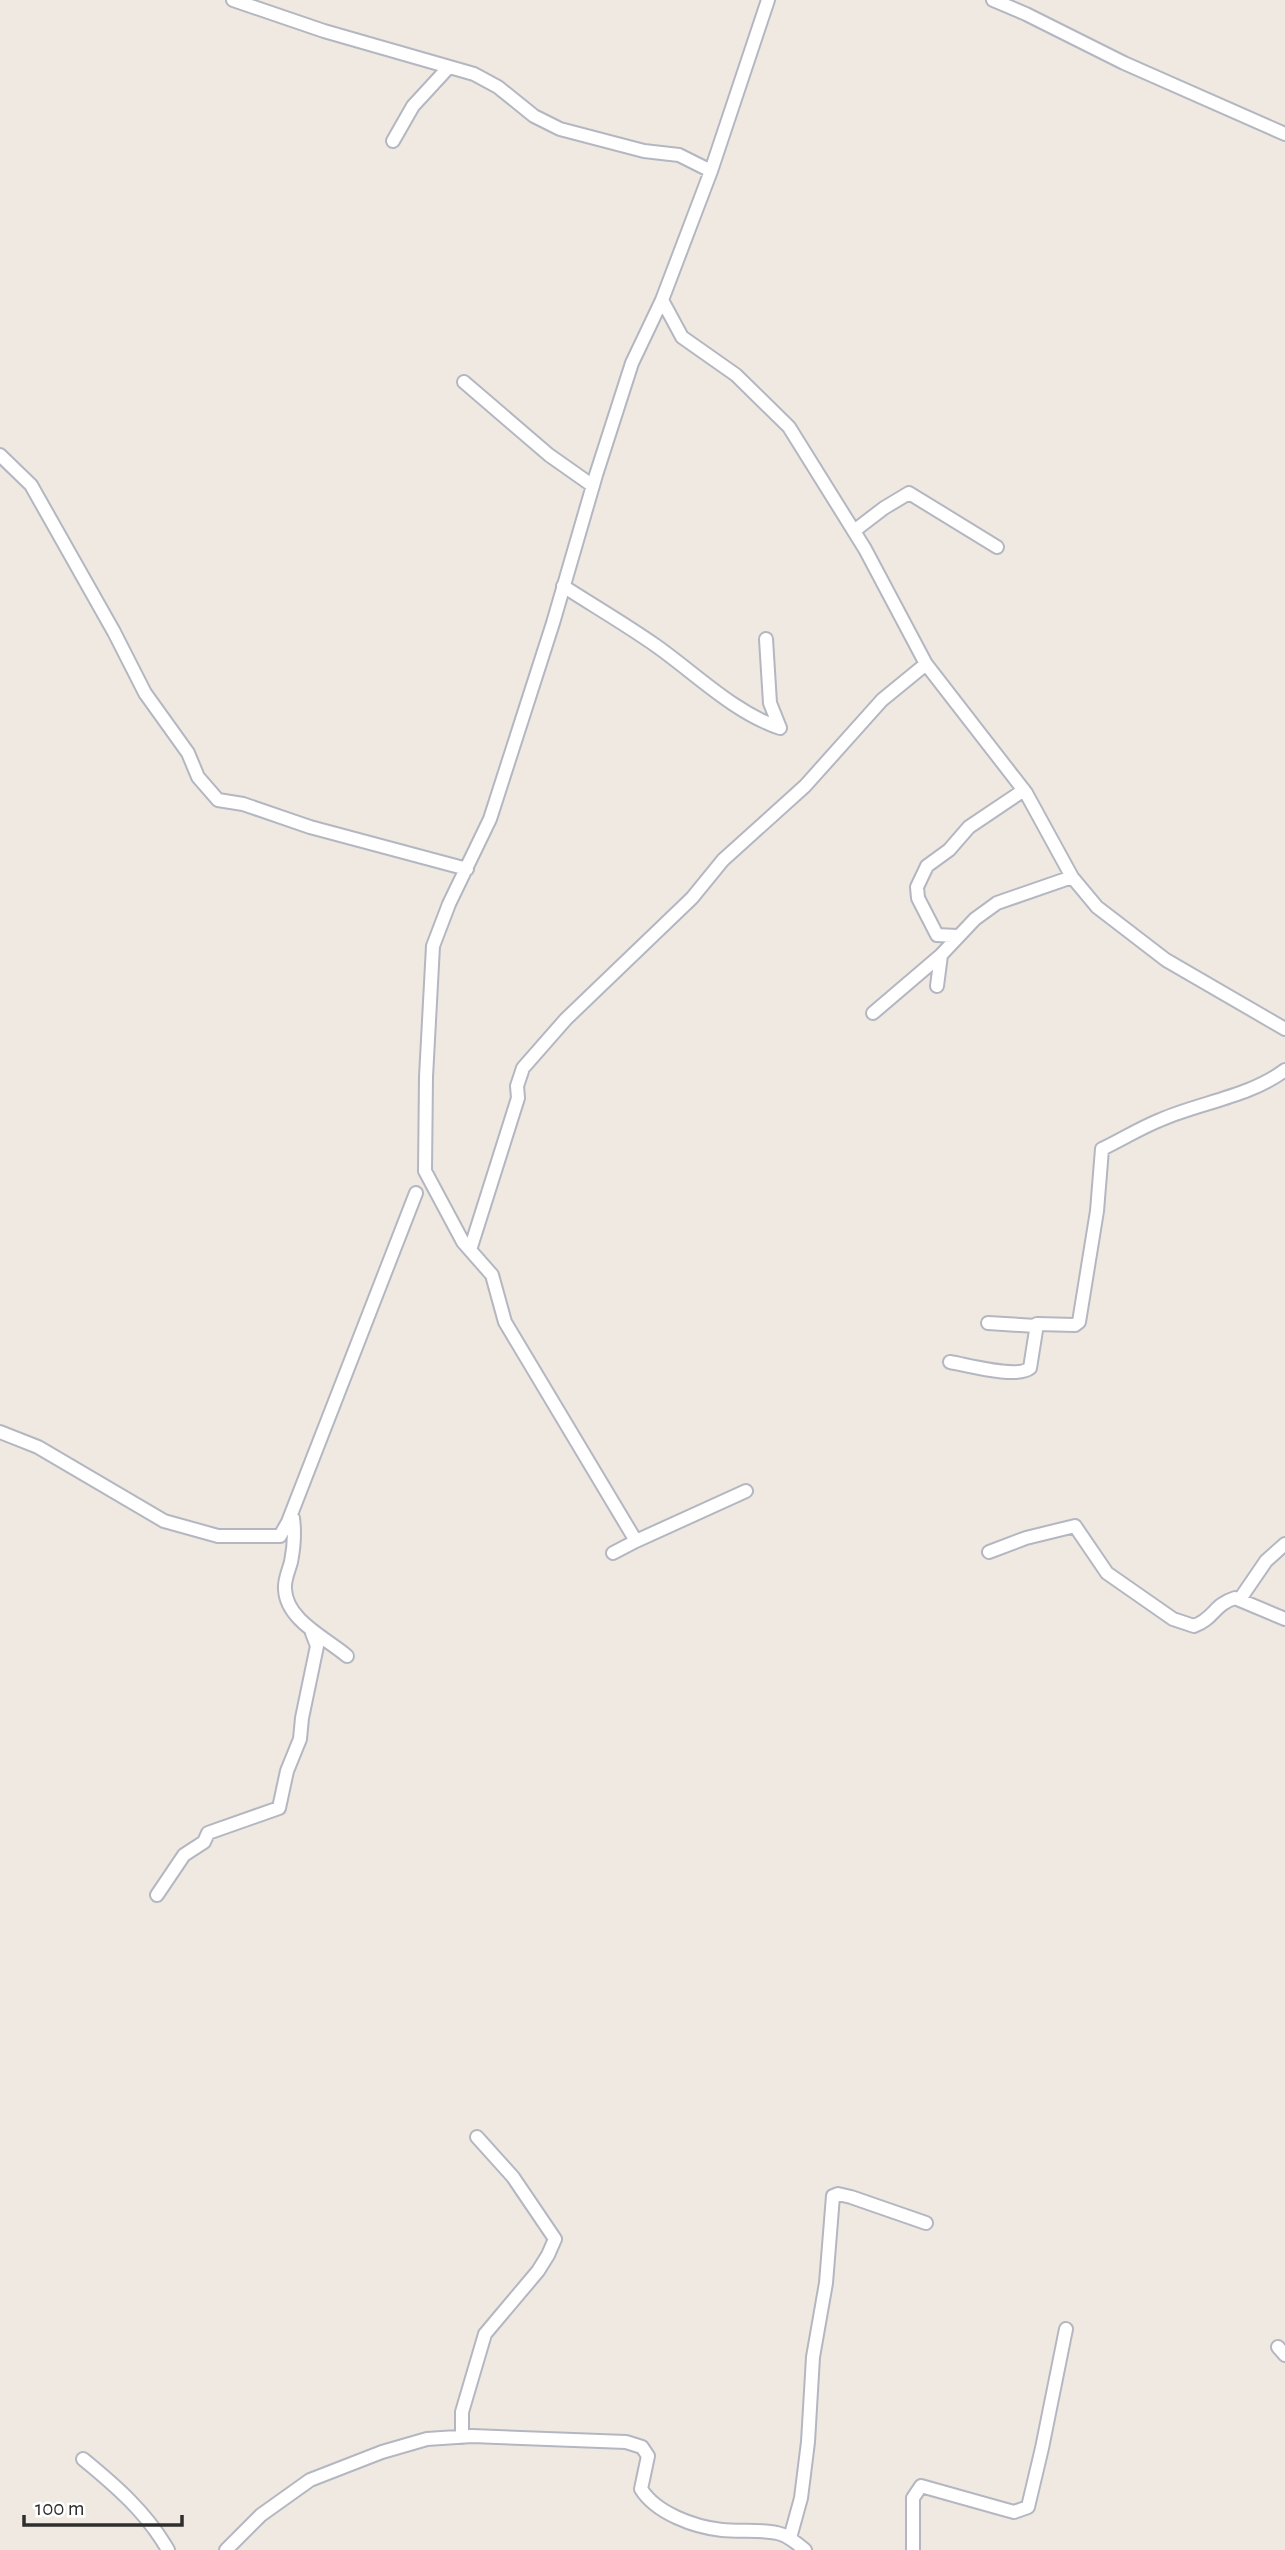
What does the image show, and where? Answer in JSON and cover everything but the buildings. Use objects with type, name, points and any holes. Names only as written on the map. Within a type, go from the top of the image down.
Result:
[{"type":"street","points":[[233,0],[311,27],[474,74],[487,80],[534,116],[560,129],[644,151],[679,155],[711,171]]},
{"type":"street","points":[[636,1541],[505,1322],[492,1275],[463,1242],[425,1171],[426,1077],[433,946],[449,904],[490,819],[632,363],[662,300],[711,171],[768,0]]},
{"type":"street","points":[[993,0],[1124,63],[1285,134]]},
{"type":"street","points":[[393,141],[413,106],[448,68]]},
{"type":"street","points":[[662,300],[682,337],[736,374],[789,426],[854,531],[926,664],[1024,790],[1072,877],[1097,907],[1166,960],[1285,1029]]},
{"type":"street","points":[[464,382],[549,455],[593,486]]},
{"type":"street","points":[[0,454],[31,485],[114,632],[145,693],[188,753],[198,776],[218,800],[243,804],[310,827],[467,869]]},
{"type":"street","points":[[854,531],[909,493],[997,547]]},
{"type":"street","points":[[563,586],[654,644],[762,722],[780,728],[770,703],[766,639]]},
{"type":"street","points":[[470,1250],[518,1098],[517,1086],[523,1068],[566,1019],[692,898],[723,860],[805,786],[882,700],[926,664]]},
{"type":"street","points":[[957,936],[937,935],[918,898],[917,887],[927,866],[949,849],[969,827],[1024,790]]},
{"type":"street","points":[[873,1013],[997,903],[1072,877]]},
{"type":"street","points":[[937,986],[941,955]]},
{"type":"street","points":[[989,1323],[1075,1325],[1081,1316],[1097,1211],[1102,1149],[1161,1119],[1231,1096],[1275,1078],[1285,1070]]},
{"type":"street","points":[[0,1432],[38,1447],[164,1521],[218,1536],[280,1536],[288,1522],[416,1193]]},
{"type":"street","points":[[950,1362],[1015,1373],[1026,1372],[1030,1368],[1036,1326]]},
{"type":"street","points":[[613,1553],[746,1491]]},
{"type":"street","points":[[157,1895],[184,1855],[204,1842],[208,1833],[279,1808],[288,1771],[300,1740],[302,1717],[317,1646],[312,1633],[290,1605],[284,1588],[295,1534],[293,1518],[288,1522]]},
{"type":"street","points":[[989,1552],[1046,1532],[1076,1526],[1107,1573],[1174,1619],[1194,1626],[1209,1620],[1222,1602],[1235,1598],[1285,1619]]},
{"type":"street","points":[[1240,1600],[1266,1561],[1285,1544]]},
{"type":"street","points":[[312,1633],[347,1656]]},
{"type":"street","points":[[462,2437],[462,2412],[485,2334],[537,2271],[555,2239],[513,2177],[477,2137]]},
{"type":"street","points":[[790,2538],[803,2478],[813,2357],[826,2283],[833,2196],[838,2194],[851,2197],[926,2223]]},
{"type":"street","points":[[914,2550],[913,2498],[921,2486],[1014,2512],[1028,2507],[1066,2329]]},
{"type":"street","points":[[226,2550],[261,2515],[310,2480],[382,2452],[427,2439],[462,2437],[626,2441],[642,2447],[648,2456],[641,2489],[648,2500],[663,2510],[694,2524],[720,2530],[777,2533],[790,2538],[805,2550]]},
{"type":"street","points":[[83,2459],[137,2506],[151,2522],[168,2550]]}]
